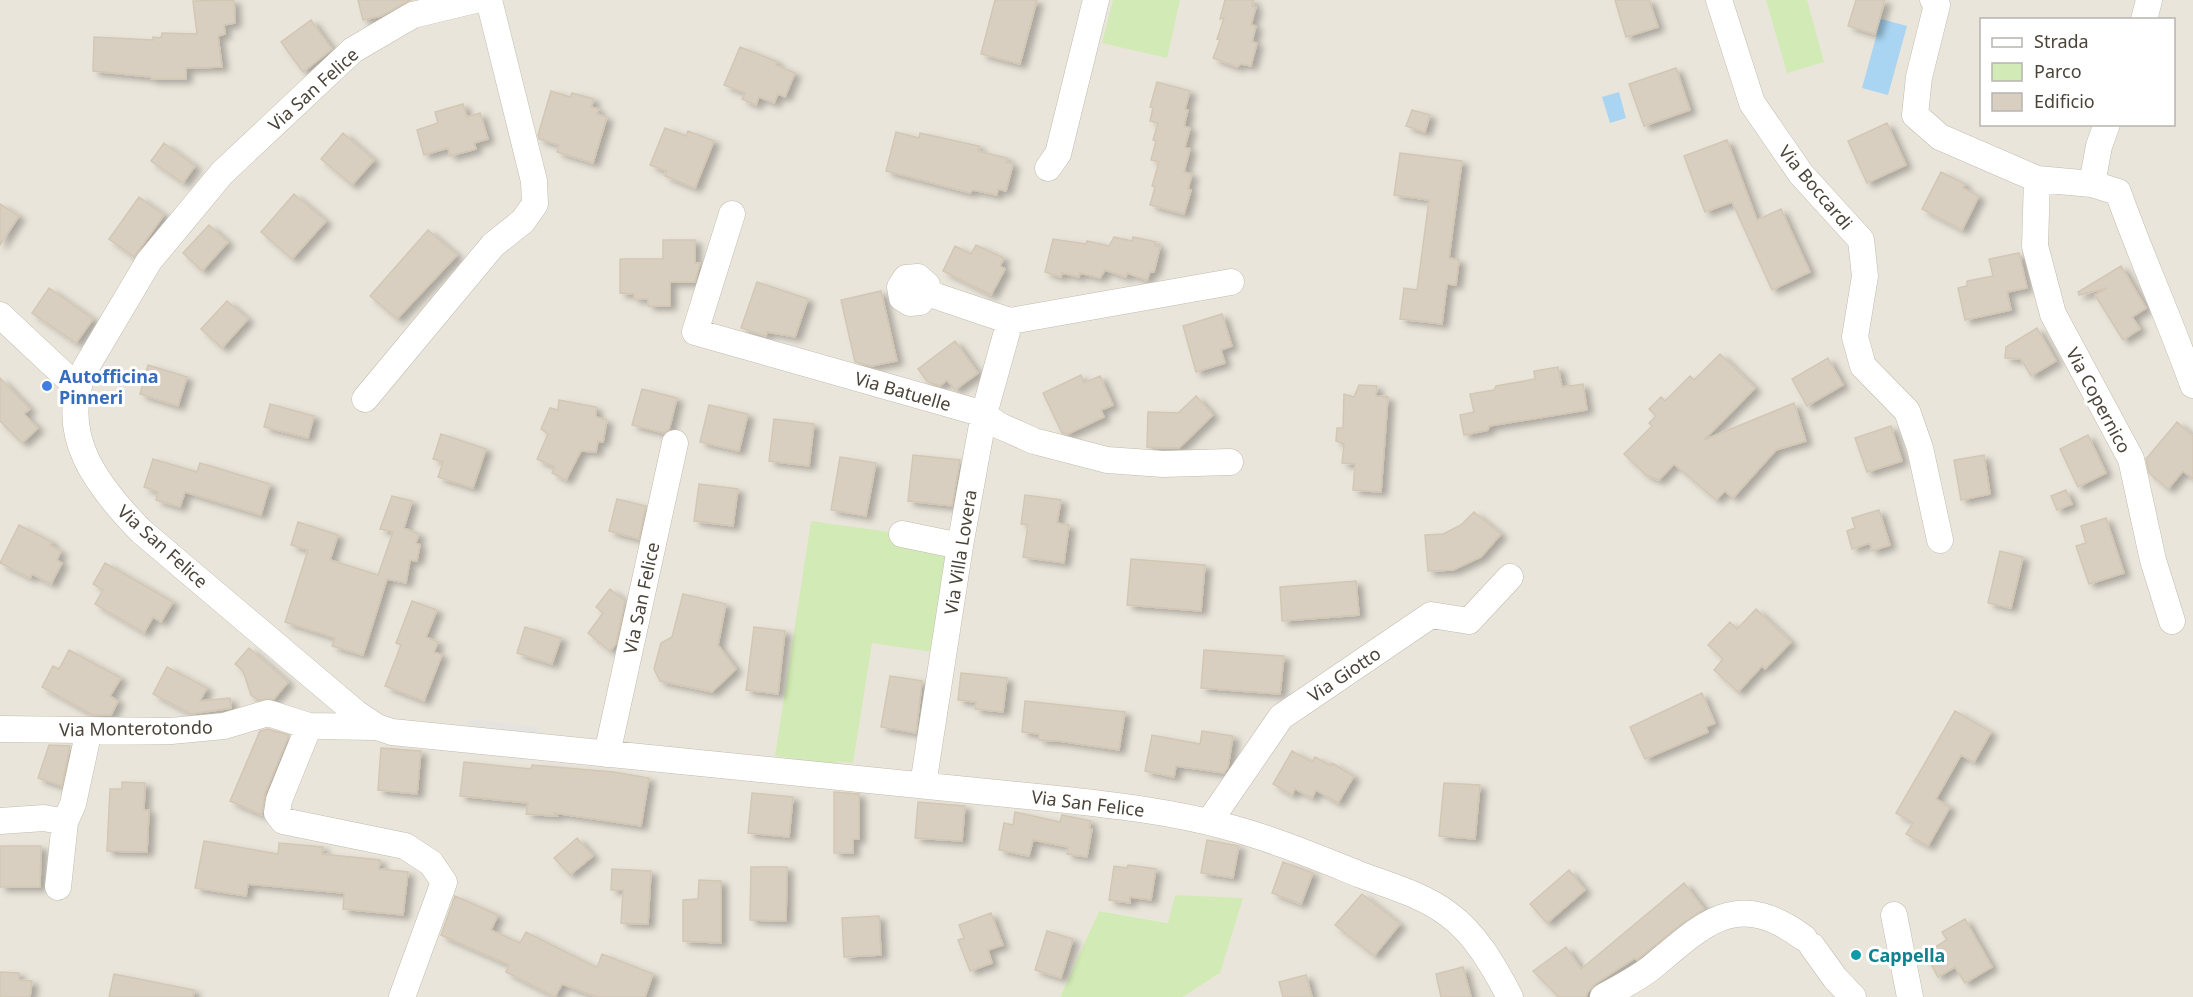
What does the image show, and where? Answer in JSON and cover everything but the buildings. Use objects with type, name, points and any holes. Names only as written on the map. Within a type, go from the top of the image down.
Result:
[{"type":"street","name":"Via San Felice","points":[[475,0],[413,15],[353,50],[222,173],[149,261],[77,387],[74,418],[78,439],[93,472],[127,516],[356,713],[376,727],[392,732],[1133,808],[1209,822],[1275,842],[1422,899],[1448,913],[1468,932],[1494,968],[1510,997]]},
{"type":"street","points":[[365,399],[493,245],[523,220],[535,204],[534,181],[489,0]]},
{"type":"street","points":[[1048,168],[1058,154],[1096,0]]},
{"type":"street","name":"Via Boccardi","points":[[1719,0],[1752,103],[1801,174],[1861,240],[1865,276],[1855,337],[1863,366],[1907,411],[1920,448],[1940,540]]},
{"type":"street","points":[[1933,0],[1938,5],[1919,77],[1915,115],[1940,137],[2037,179],[2092,184],[2118,192],[2193,385]]},
{"type":"street","points":[[2144,18],[2149,0]]},
{"type":"street","points":[[2092,184],[2099,146],[2106,126]]},
{"type":"street","name":"Via Copernico","points":[[2037,179],[2035,246],[2053,314],[2131,459],[2152,560],[2172,621]]},
{"type":"street","name":"Via Batuelle","points":[[732,214],[695,332],[984,414],[998,425],[1034,441],[1107,460],[1163,464],[1230,462]]},
{"type":"street","points":[[927,293],[1010,321],[1231,282]]},
{"type":"street","points":[[0,315],[77,387]]},
{"type":"street","name":"Via Villa Lovera","points":[[923,785],[960,546],[984,414],[1010,321]]},
{"type":"street","name":"Via San Felice","points":[[607,754],[675,443]]},
{"type":"street","points":[[902,534],[960,546]]},
{"type":"street","name":"Via Giotto","points":[[1209,822],[1281,717],[1431,615],[1469,621],[1510,577]]},
{"type":"street","name":"Via Monterotondo","points":[[0,729],[171,730],[224,726],[268,713],[309,726],[376,727]]},
{"type":"street","points":[[309,726],[279,800],[277,813],[283,820],[405,846],[431,863],[444,882],[404,992]]},
{"type":"street","points":[[58,887],[65,822],[73,804],[89,730]]},
{"type":"street","points":[[0,821],[44,818],[65,822]]},
{"type":"street","points":[[1603,997],[1648,970],[1699,928],[1716,918],[1739,913],[1762,915],[1784,923],[1808,942],[1835,978],[1853,997]]},
{"type":"street","points":[[1894,915],[1910,997]]},
{"type":"shaded area","points":[[0,0],[2193,0],[2193,997],[1183,997],[1220,973],[1175,895],[1169,923],[1099,911],[1060,997],[0,997]]},
{"type":"shaded area","points":[[468,719],[539,727],[539,734],[467,725]]},
{"type":"green space","points":[[1113,0],[1180,0],[1167,58],[1102,43]]},
{"type":"green space","points":[[1766,0],[1807,0],[1824,62],[1787,73]]},
{"type":"green space","points":[[811,521],[896,533],[895,544],[950,553],[934,652],[872,643],[853,763],[837,761],[836,765],[775,756]]},
{"type":"green space","points":[[1175,895],[1243,898],[1220,973],[1183,997],[1060,997],[1099,911],[1168,923]]},
{"type":"water","points":[[1881,19],[1907,26],[1888,95],[1862,88]]},
{"type":"water","points":[[1619,92],[1626,118],[1610,123],[1602,97]]},
{"type":"place","name":"Autofficina Pinneri","points":[[47,386]]},
{"type":"place","name":"Cappella","points":[[1856,955]]}]
